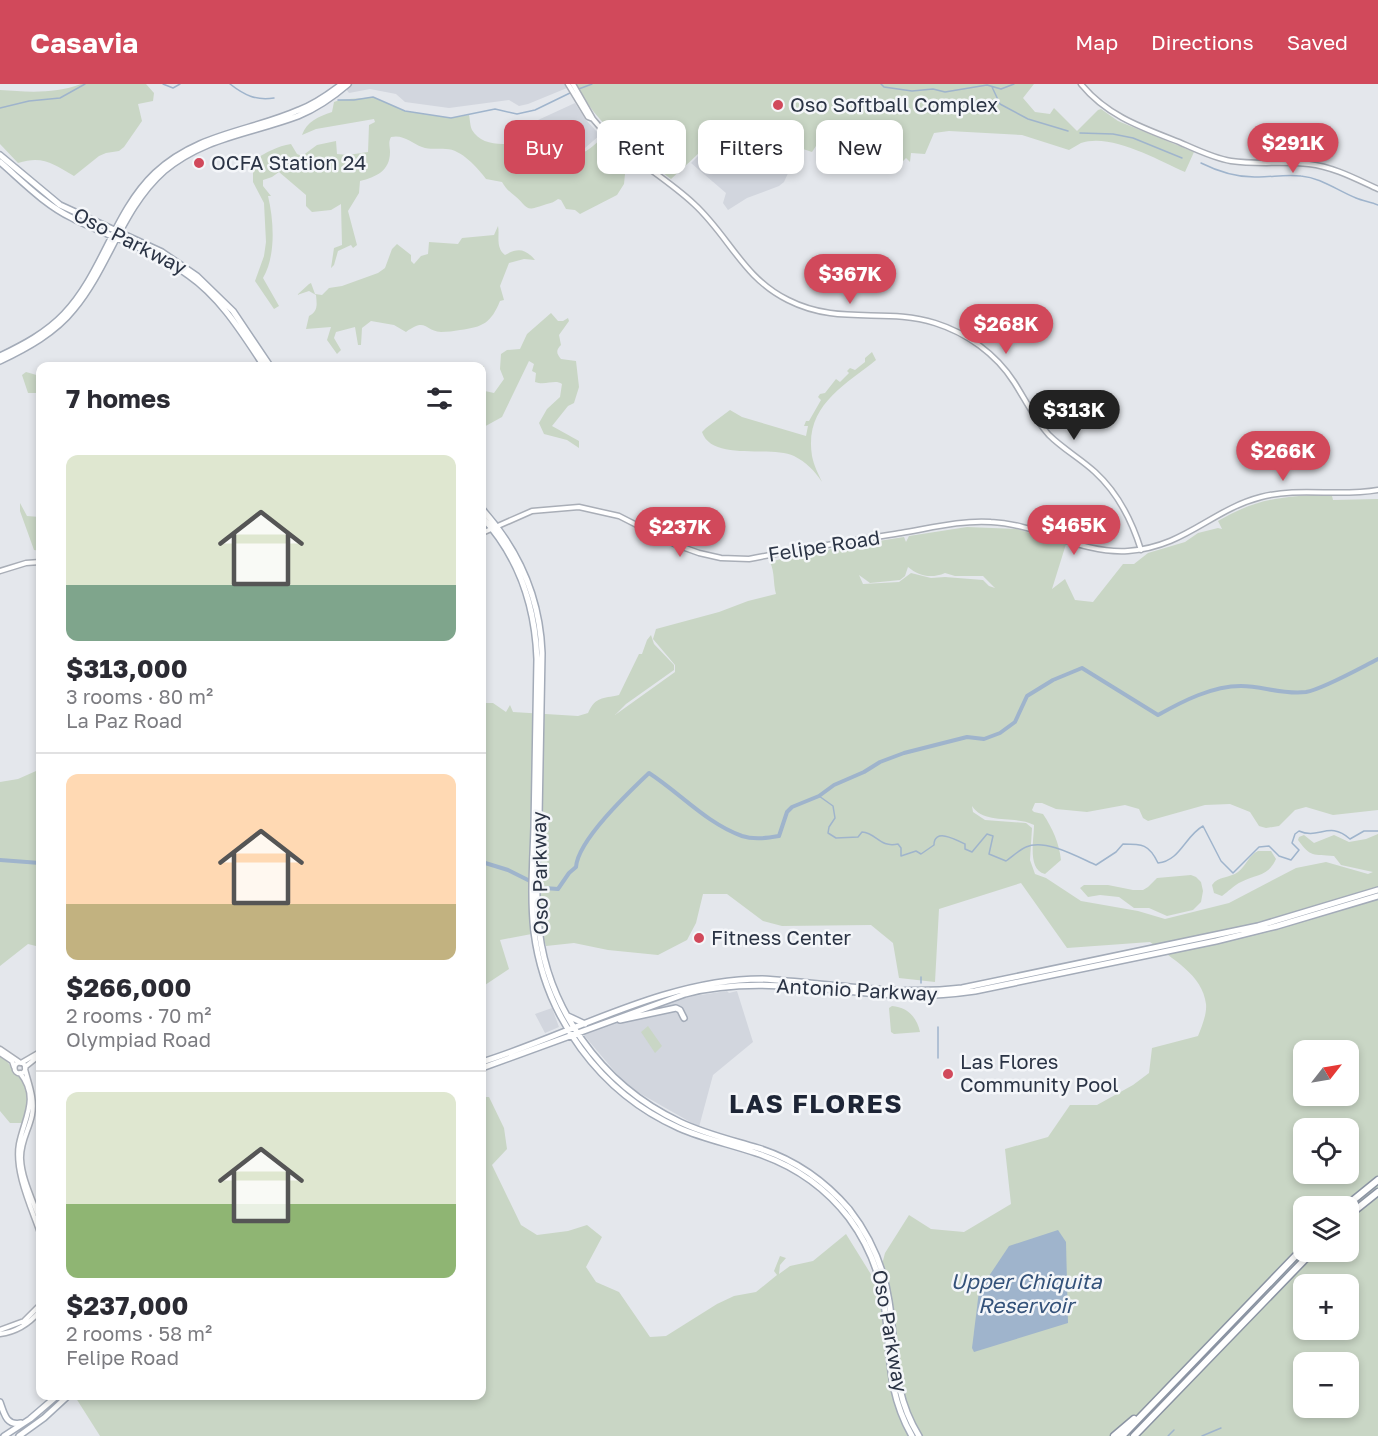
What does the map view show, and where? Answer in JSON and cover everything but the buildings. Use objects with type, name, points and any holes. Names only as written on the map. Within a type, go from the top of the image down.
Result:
[{"type":"highway","points":[[1358,1196],[1378,1180]]},
{"type":"highway","points":[[1359,1207],[1378,1192]]},
{"type":"highway","points":[[1122,1436],[1293,1258]]},
{"type":"highway","points":[[1136,1436],[1302,1262]]},
{"type":"highway","points":[[1114,1436],[1155,1401]]},
{"type":"main road","points":[[0,361],[34,343],[74,310],[88,289],[124,213],[142,186],[175,157],[214,137],[298,111],[320,100],[342,84]]},
{"type":"main road","points":[[0,356],[32,340],[64,314],[144,193],[162,173],[184,156],[220,139],[300,115],[324,103],[348,84]]},
{"type":"main road","points":[[568,84],[593,119],[614,142],[693,202],[747,270],[782,297],[806,308],[832,315],[897,316],[928,321],[954,330],[978,344],[1005,370],[1049,435],[1096,473],[1108,486],[1128,515],[1141,550]]},
{"type":"main road","points":[[573,84],[576,95]]},
{"type":"main road","points":[[1082,84],[1096,100],[1118,116],[1197,150],[1238,162],[1293,163],[1322,167],[1348,175],[1378,189]]},
{"type":"main road","name":"Oso Parkway","points":[[0,155],[60,205],[169,262],[199,283],[232,319],[261,362]]},
{"type":"main road","name":"Oso Parkway","points":[[0,162],[57,209],[73,219],[162,252],[202,279],[233,311],[267,362]]},
{"type":"main road","name":"Felipe Road","points":[[486,531],[532,511],[579,507],[619,516],[689,550],[734,559],[980,521],[1022,526],[1094,550],[1141,550],[1173,541],[1227,510],[1260,497],[1276,494],[1350,494],[1378,490]]},
{"type":"main road","name":"Oso Parkway","points":[[486,515],[516,567],[526,590],[533,619],[537,658],[535,936],[540,963],[549,990],[573,1032],[609,1081],[645,1110],[687,1131],[755,1152],[788,1166],[820,1188],[841,1209],[863,1240],[878,1276],[884,1303],[892,1385],[900,1411],[912,1436]]},
{"type":"main road","name":"Oso Parkway","points":[[486,520],[494,527]]},
{"type":"main road","points":[[0,571],[36,562]]},
{"type":"main road","name":"Antonio Parkway","points":[[573,1032],[585,1024],[678,991],[730,981],[768,980],[922,991],[977,986],[1258,926],[1378,890]]},
{"type":"main road","name":"Antonio Parkway","points":[[486,1061],[685,994],[731,985],[761,985],[903,996],[971,992],[1216,941],[1378,896]]},
{"type":"main road","name":"Oso Parkway","points":[[535,908],[547,968],[573,1032],[608,1071],[644,1102],[692,1127],[759,1148],[791,1162],[816,1178],[843,1203],[856,1219],[871,1243],[885,1280],[899,1390],[908,1417],[918,1436]]},
{"type":"main road","points":[[613,1020],[632,1019],[676,1008],[680,1010],[684,1018]]},
{"type":"main road","points":[[567,1016],[585,1024]]},
{"type":"main road","name":"Antonio Parkway","points":[[486,1066],[525,1049]]},
{"type":"main road","points":[[0,1051],[25,1068],[32,1092],[32,1113],[22,1144],[21,1160],[24,1177],[36,1210]]},
{"type":"main road","points":[[0,1051],[12,1061],[16,1072],[20,1073],[29,1090],[30,1108],[19,1142],[18,1160],[21,1178],[36,1221]]},
{"type":"main road","points":[[14,1067],[36,1055]]},
{"type":"main road","points":[[20,1073],[36,1057]]},
{"type":"main road","points":[[0,1332],[22,1323],[36,1309]]},
{"type":"main road","points":[[0,1332],[24,1326],[36,1315]]},
{"type":"main road","points":[[6,1435],[52,1400]]},
{"type":"main road","points":[[19,1436],[64,1400]]},
{"type":"main road","points":[[0,1401],[6,1418],[12,1424],[19,1424],[30,1419]]},
{"type":"main road","points":[[0,1401],[6,1435]]},
{"type":"main road","points":[[1,1431],[6,1435]]},
{"type":"shaded area","points":[[352,84],[565,84],[567,88],[519,106],[509,100],[449,108],[405,102],[396,94],[370,89],[349,93],[346,89]]},
{"type":"shaded area","points":[[575,103],[597,132],[597,138],[585,148],[585,120],[538,120]]},
{"type":"shaded area","points":[[698,156],[698,169],[691,163]]},
{"type":"shaded area","points":[[704,174],[788,174],[779,186],[747,198],[728,210],[723,203],[726,193]]},
{"type":"shaded area","points":[[727,991],[729,993],[737,991],[753,1042],[713,1075],[699,1127],[627,1086],[583,1034],[674,999]]},
{"type":"shaded area","points":[[552,1008],[559,1027],[545,1033],[535,1014]]},
{"type":"green space","points":[[81,84],[146,84],[154,93],[153,101],[138,104],[142,121],[124,147],[119,151],[99,156],[74,176],[41,160],[18,163],[0,144],[0,90],[51,91]]},
{"type":"green space","points":[[576,84],[1034,84],[1023,98],[1035,112],[1050,114],[1054,108],[1077,131],[1101,109],[1118,121],[1194,152],[1185,172],[1134,149],[1106,142],[1081,143],[1069,150],[1022,135],[949,131],[934,133],[925,154],[911,153],[910,162],[906,158],[903,161],[903,120],[816,120],[816,146],[812,152],[804,149],[804,120],[698,120],[698,153],[686,165],[686,120],[601,120]]},
{"type":"green space","points":[[373,97],[405,111],[451,118],[469,115],[471,128],[478,137],[485,141],[504,144],[504,174],[585,174],[585,152],[597,142],[597,174],[625,174],[624,184],[617,195],[580,214],[575,210],[566,209],[558,199],[538,207],[527,208],[502,182],[486,179],[474,165],[457,152],[425,148],[403,138],[391,137],[388,164],[377,175],[360,181],[359,193],[348,211],[357,245],[353,248],[351,245],[338,251],[331,268],[334,248],[342,245],[341,204],[331,210],[312,212],[306,206],[306,195],[279,172],[263,180],[263,186],[271,196],[268,196],[273,238],[270,259],[263,278],[279,306],[274,309],[255,281],[264,256],[266,242],[264,203],[253,182],[253,160],[276,148],[291,144],[297,154],[302,156],[317,145],[336,141],[337,154],[368,152],[369,125],[375,122],[374,119],[316,129],[302,135],[310,123],[332,112],[334,102]]},
{"type":"green space","points":[[664,174],[676,174],[671,179]]},
{"type":"green space","points":[[498,226],[499,245],[505,255],[521,250],[535,260],[524,259],[509,263],[500,286],[504,300],[500,301],[485,323],[468,329],[441,332],[422,325],[406,332],[394,325],[371,321],[362,328],[361,345],[358,345],[355,327],[336,332],[334,338],[341,350],[337,354],[327,340],[331,327],[306,329],[309,316],[316,307],[316,295],[309,291],[297,295],[309,284],[311,283],[315,294],[322,295],[329,288],[342,286],[378,273],[385,268],[392,249],[397,244],[411,255],[411,261],[414,264],[421,256],[428,254],[429,242],[458,244],[462,238],[494,235]]},
{"type":"green space","points":[[551,313],[558,321],[568,318],[569,321],[559,335],[561,345],[557,353],[561,359],[576,361],[579,387],[574,403],[568,406],[552,426],[579,441],[579,448],[567,440],[544,434],[539,423],[547,409],[560,397],[562,384],[535,382],[536,373],[532,371],[534,364],[529,361],[502,417],[486,426],[486,391],[494,393],[504,379],[500,369],[501,354],[507,350],[520,349],[527,334]]},
{"type":"green space","points":[[872,352],[876,360],[829,399],[814,424],[811,439],[812,456],[822,482],[810,467],[794,456],[784,453],[729,450],[717,447],[708,441],[702,432],[730,410],[742,417],[806,436],[808,426],[804,426],[821,400],[818,397],[820,394],[825,393],[836,379],[840,382],[849,373],[847,371],[850,368],[855,370],[865,362],[865,358]]},
{"type":"green space","points":[[26,372],[36,375],[36,393],[28,393],[22,375]]},
{"type":"green space","points":[[1314,495],[1332,496],[1333,500],[1378,499],[1378,810],[1333,815],[1306,807],[1295,810],[1279,826],[1266,828],[1259,826],[1250,812],[1230,804],[1205,805],[1148,821],[1143,818],[1139,809],[1125,805],[1087,812],[1056,809],[1042,803],[1035,803],[1032,810],[1043,814],[1047,820],[1057,842],[1061,860],[1045,874],[1039,871],[1034,861],[1034,825],[1018,820],[984,816],[972,806],[973,812],[985,820],[1026,823],[1032,828],[1030,860],[1035,874],[1046,878],[1081,901],[1138,911],[1165,919],[1229,903],[1296,868],[1326,862],[1368,874],[1373,872],[1341,865],[1334,856],[1317,855],[1310,852],[1298,840],[1304,835],[1314,843],[1334,835],[1349,842],[1378,834],[1378,1436],[100,1436],[77,1400],[486,1400],[486,1097],[489,1097],[504,1128],[507,1149],[492,1165],[521,1225],[537,1235],[568,1231],[587,1225],[602,1237],[586,1267],[596,1282],[619,1292],[650,1337],[666,1336],[717,1304],[734,1296],[756,1292],[777,1275],[774,1271],[780,1256],[786,1258],[780,1265],[779,1274],[790,1266],[813,1261],[846,1234],[877,1284],[885,1253],[909,1215],[931,1229],[964,1232],[1011,1204],[1005,1149],[1048,1137],[1070,1105],[1097,1105],[1133,1085],[1149,1073],[1152,1048],[1198,1036],[1205,1016],[1206,1004],[1199,984],[1185,968],[1150,942],[1067,948],[1021,883],[939,909],[935,982],[899,978],[893,943],[871,925],[782,926],[763,921],[727,894],[703,894],[696,923],[687,940],[658,955],[608,950],[574,943],[546,946],[542,932],[500,940],[509,969],[486,984],[486,703],[493,703],[506,712],[510,705],[513,712],[578,716],[588,713],[597,701],[619,695],[651,635],[654,644],[674,665],[674,670],[626,704],[615,715],[675,672],[675,665],[653,639],[656,629],[776,594],[770,562],[788,557],[848,546],[851,551],[854,545],[904,537],[906,542],[909,536],[967,527],[1017,529],[1066,544],[1052,589],[1065,579],[1075,600],[1093,602],[1123,564],[1134,564],[1148,553],[1185,542],[1198,533],[1222,529],[1218,521],[1264,501]],"holes":[[[908,567],[925,576],[945,573],[955,576],[983,576],[995,588],[983,580],[931,578],[911,573],[899,582],[863,584],[859,575],[870,583],[900,580],[905,576]]]},
{"type":"green space","points":[[20,503],[27,516],[36,517],[36,550],[34,550],[20,511]]},
{"type":"green space","points":[[36,771],[36,946],[28,944],[0,966],[0,782],[18,779]]},
{"type":"green space","points":[[1258,851],[1271,851],[1276,859],[1269,869],[1238,883],[1222,896],[1214,893],[1212,885],[1215,882],[1238,872]]},
{"type":"green space","points":[[1191,875],[1201,882],[1203,891],[1201,902],[1193,910],[1167,916],[1149,908],[1134,908],[1119,897],[1100,895],[1088,897],[1080,888],[1084,885],[1108,885],[1143,890],[1157,878]]},
{"type":"green space","points":[[892,1006],[902,1008],[910,1014],[920,1032],[894,1034],[891,1032],[889,1008]]},
{"type":"green space","points":[[648,1026],[662,1046],[655,1053],[641,1032]]},
{"type":"green space","points":[[0,1056],[8,1062],[25,1086],[27,1106],[23,1123],[10,1123],[0,1111]]},
{"type":"water","name":"Upper Chiquita Reservoir","points":[[1058,1230],[1066,1242],[1068,1323],[974,1352],[972,1348],[979,1291],[1009,1246]]},
{"type":"waterway","points":[[0,108],[29,101],[60,98],[85,84]]},
{"type":"waterway","points":[[163,84],[173,88],[180,84]]},
{"type":"waterway","points":[[230,84],[251,96],[262,99],[274,98]]},
{"type":"waterway","points":[[576,90],[592,84]]},
{"type":"waterway","points":[[881,84],[884,87],[912,91],[933,89],[945,92],[987,85],[1001,89],[1014,84]]},
{"type":"waterway","points":[[992,87],[1000,104],[1028,119],[1068,131]]},
{"type":"waterway","points":[[338,100],[373,97],[405,111],[451,118],[495,109],[517,114],[535,110],[572,92]]},
{"type":"waterway","points":[[1080,133],[1113,134],[1133,138],[1182,158]]},
{"type":"waterway","points":[[1201,163],[1222,172],[1244,176],[1309,177],[1378,205]]},
{"type":"waterway","points":[[486,863],[508,870],[544,888],[558,889],[576,867],[585,844],[595,830],[649,773],[705,816],[729,830],[751,838],[779,836],[787,812],[792,807],[819,796],[834,785],[880,762],[904,753],[967,737],[984,739],[1000,733],[1015,722],[1027,696],[1053,680],[1082,668],[1158,715],[1198,695],[1230,687],[1249,686],[1306,692],[1378,659]]},
{"type":"waterway","points":[[819,796],[833,806],[835,818],[828,833],[836,838],[858,837],[862,832],[867,833],[886,844],[898,844],[901,848],[901,856],[916,851],[921,854],[934,845],[937,837],[941,836],[965,844],[965,849],[972,852],[987,834],[993,836],[989,854],[1006,861],[1026,847],[1042,845],[1061,850],[1096,865],[1116,852],[1123,844],[1130,844],[1144,846],[1158,863],[1172,858],[1203,826],[1221,861],[1233,873],[1259,847],[1269,846],[1279,856],[1291,860],[1299,850],[1292,843],[1295,834],[1299,831],[1312,833],[1330,830],[1350,839],[1364,831],[1378,831]]},
{"type":"waterway","points":[[0,860],[36,863]]},
{"type":"waterway","points":[[921,977],[921,983]]},
{"type":"waterway","points":[[938,1027],[938,1058]]},
{"type":"waterway","points":[[1202,1436],[1221,1428]]},
{"type":"waterway","points":[[1168,1436],[1174,1430]]},
{"type":"place","name":"Oso Softball Complex","points":[[778,105]]},
{"type":"place","name":"OCFA Station 24","points":[[199,163]]},
{"type":"place","name":"Fitness Center","points":[[699,938]]},
{"type":"place","name":"Las Flores Community Pool","points":[[948,1074]]},
{"type":"district","name":"LAS FLORES","points":[[816,1104]]}]
